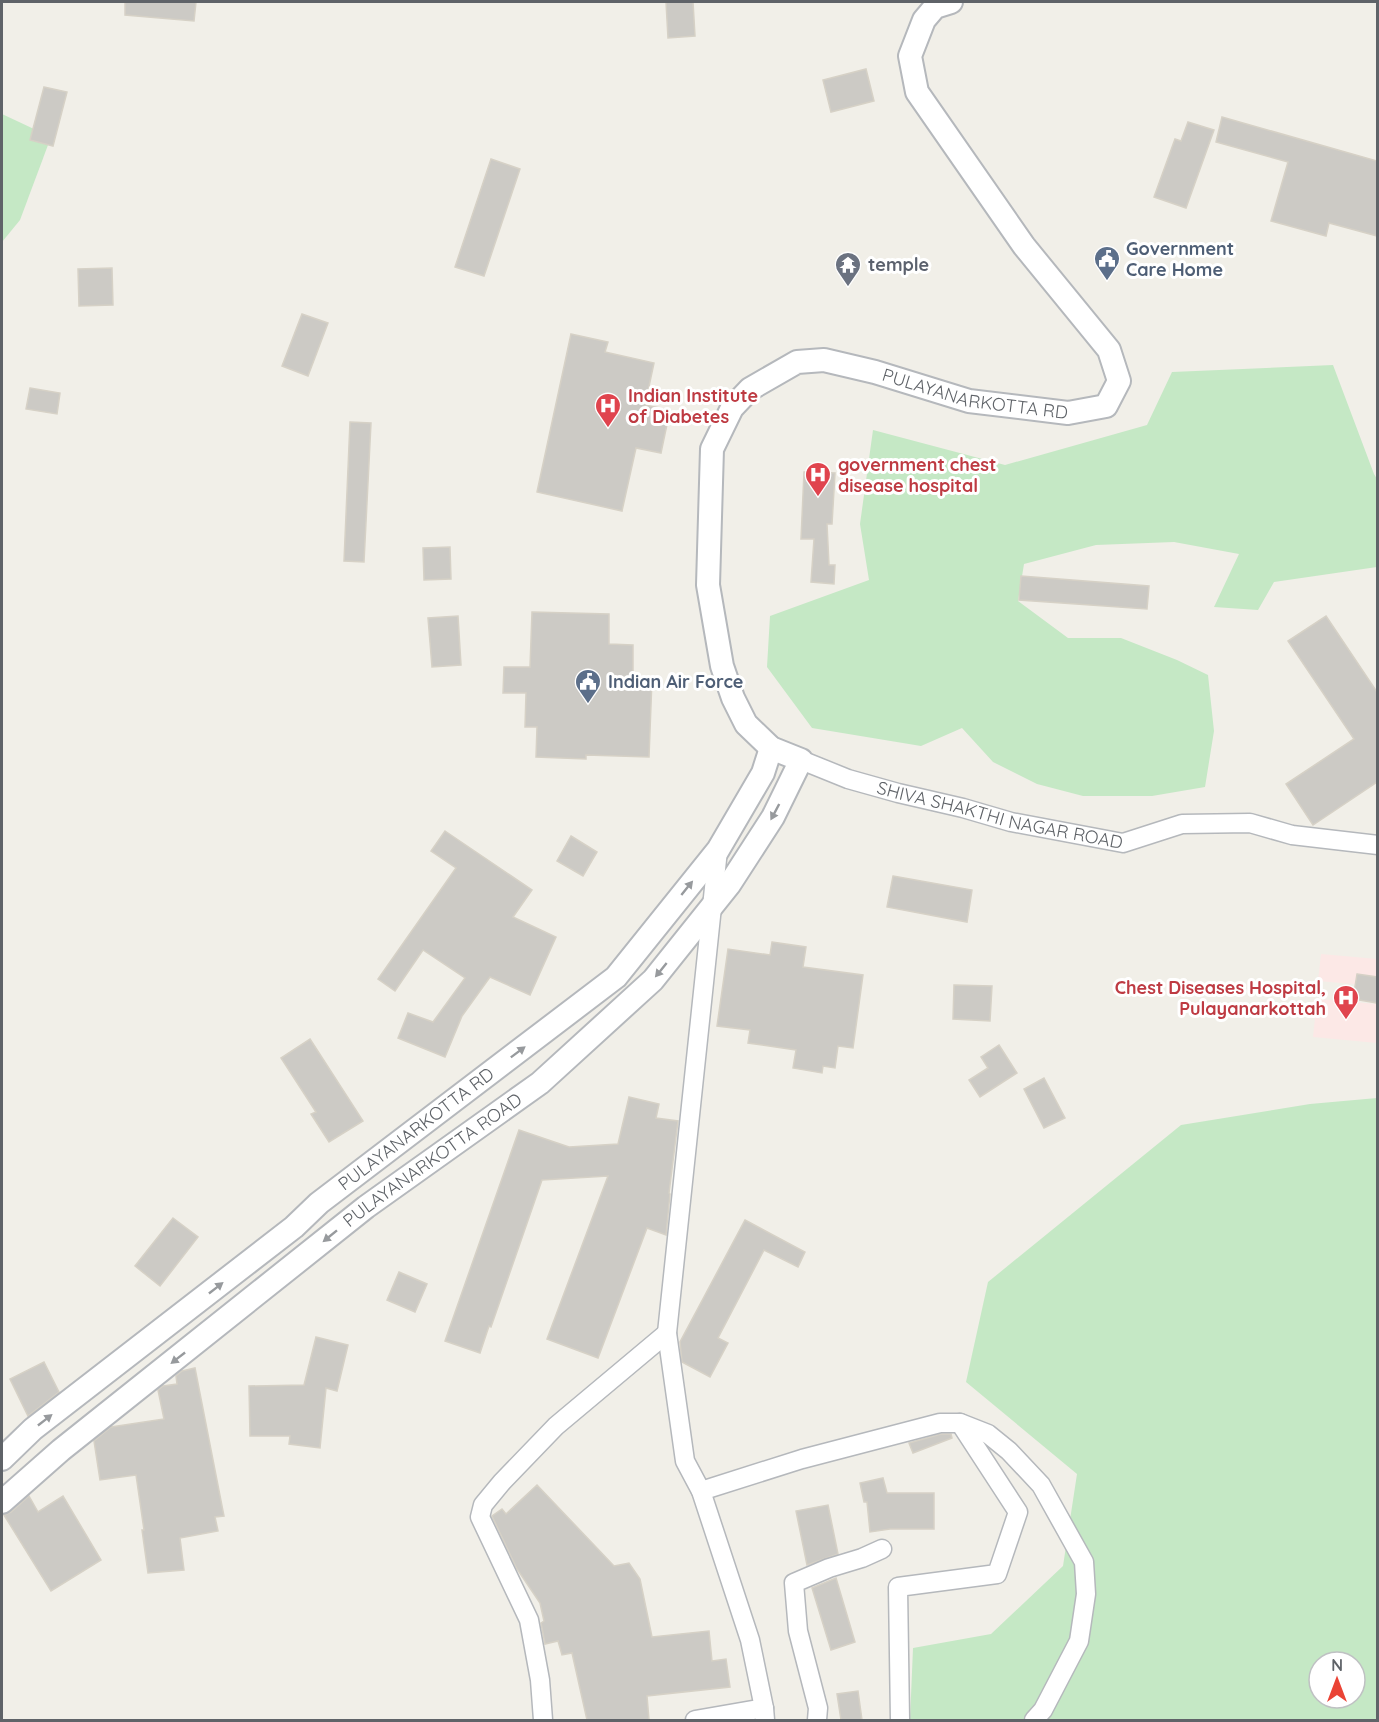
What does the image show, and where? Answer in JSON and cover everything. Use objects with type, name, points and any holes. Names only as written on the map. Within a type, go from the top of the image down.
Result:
[{"type":"street","name":"PULAYANARKOTTA RD","points":[[801,760],[771,748],[746,724],[733,698],[722,666],[708,585],[712,449],[728,415],[738,402],[750,389],[797,362],[824,360],[875,372],[969,401],[1068,413],[1106,406],[1119,381],[1108,350],[1024,246],[917,92],[910,56],[924,20],[935,7],[951,2]]},
{"type":"street","name":"PULAYANARKOTTA RD","points":[[2,1459],[33,1430],[294,1227],[319,1203],[616,977],[718,850],[763,773],[771,748]]},
{"type":"street","name":"SHIVA SHAKTHI NAGAR ROAD","points":[[801,760],[848,779],[898,793],[1011,822],[1123,843],[1182,824],[1250,823],[1292,835],[1377,845]]},
{"type":"street","name":"PULAYANARKOTTA ROAD","points":[[2,1502],[61,1450],[366,1208],[540,1083],[653,980],[729,885],[772,817],[801,760]]},
{"type":"street","points":[[695,1720],[765,1714],[750,1640],[701,1491],[685,1461],[667,1333],[718,850]]},
{"type":"street","points":[[543,1720],[540,1680],[529,1620],[480,1517],[483,1505],[556,1426],[667,1333]]},
{"type":"street","points":[[701,1491],[940,1422],[960,1423],[988,1434],[1009,1451],[1041,1485],[1084,1562],[1086,1594],[1079,1641],[1043,1710],[1034,1720]]},
{"type":"street","points":[[900,1720],[898,1587],[997,1574],[1018,1512],[960,1423]]},
{"type":"street","points":[[817,1720],[818,1708],[798,1631],[794,1583],[882,1549]]},
{"type":"shaded area","name":"Chest Diseases Hospital, Pulayanarkottah","points":[[1321,954],[1377,959],[1377,986],[1318,981]]},
{"type":"shaded area","name":"Chest Diseases Hospital, Pulayanarkottah","points":[[1317,999],[1377,1004],[1377,1043],[1313,1037]]},
{"type":"green space","points":[[2,114],[51,137],[20,220],[2,242]]},
{"type":"green space","points":[[1333,365],[1377,479],[1377,567],[1274,582],[1258,610],[1214,607],[1239,554],[1174,542],[1096,545],[1024,564],[1018,601],[1068,638],[1121,638],[1208,675],[1214,731],[1205,787],[1152,796],[1083,796],[1037,784],[993,762],[962,728],[921,746],[812,728],[767,667],[770,616],[869,580],[860,524],[873,430],[1005,465],[1147,425],[1172,372]]},
{"type":"green space","points":[[1377,1098],[1377,1720],[910,1720],[913,1648],[991,1634],[1063,1566],[1077,1474],[966,1382],[988,1282],[1181,1125],[1310,1104]]},
{"type":"building","points":[[125,2],[196,2],[194,21],[125,15]]},
{"type":"building","points":[[666,2],[693,2],[695,36],[668,38]]},
{"type":"building","points":[[866,69],[874,101],[831,112],[823,80]]},
{"type":"building","points":[[44,87],[67,92],[53,146],[30,140]]},
{"type":"building","points":[[1222,117],[1377,161],[1377,236],[1329,223],[1326,236],[1271,221],[1288,162],[1216,142]]},
{"type":"building","points":[[1188,122],[1214,130],[1186,208],[1154,197],[1175,139],[1181,141]]},
{"type":"building","points":[[491,159],[520,169],[484,276],[455,267]]},
{"type":"building","points":[[112,268],[113,305],[79,306],[78,269]]},
{"type":"building","points":[[302,314],[328,323],[308,376],[282,366]]},
{"type":"building","name":"Indian Institute of Diabetes","points":[[571,334],[608,342],[605,352],[654,363],[645,405],[670,410],[661,453],[636,448],[622,511],[537,492]]},
{"type":"building","points":[[30,388],[60,393],[57,414],[26,409]]},
{"type":"building","points":[[350,422],[371,423],[364,562],[344,561]]},
{"type":"building","points":[[804,472],[835,473],[832,524],[827,524],[829,565],[835,565],[834,584],[811,582],[814,539],[801,539]]},
{"type":"building","points":[[450,547],[451,579],[424,580],[423,548]]},
{"type":"building","points":[[1021,576],[1149,586],[1147,609],[1019,600]]},
{"type":"building","name":"Indian Air Force","points":[[532,612],[609,614],[609,644],[633,645],[633,678],[652,679],[649,757],[586,755],[586,759],[536,757],[537,727],[525,727],[526,693],[503,693],[504,667],[530,667]]},
{"type":"building","points":[[458,616],[461,665],[432,667],[428,618]]},
{"type":"building","points":[[1326,616],[1377,692],[1377,782],[1313,825],[1286,784],[1354,739],[1288,641]]},
{"type":"building","points":[[445,831],[532,890],[513,917],[556,937],[530,995],[490,977],[462,1016],[445,1057],[398,1038],[408,1013],[433,1022],[465,978],[423,950],[395,991],[378,979],[456,868],[431,851]]},
{"type":"building","points":[[571,836],[597,852],[583,876],[557,861]]},
{"type":"building","points":[[893,876],[972,890],[967,922],[887,907]]},
{"type":"building","points":[[772,942],[806,947],[803,967],[863,975],[853,1048],[838,1046],[835,1068],[823,1066],[822,1073],[793,1068],[796,1050],[748,1043],[750,1030],[717,1026],[728,949],[770,955]]},
{"type":"building","points":[[1357,974],[1377,977],[1377,1003],[1353,999]]},
{"type":"building","points":[[954,985],[992,986],[990,1021],[953,1019]]},
{"type":"building","points":[[310,1039],[363,1121],[329,1142],[311,1114],[316,1112],[281,1058]]},
{"type":"building","points":[[999,1045],[1017,1073],[980,1097],[969,1080],[988,1068],[981,1057]]},
{"type":"building","points":[[1044,1078],[1065,1118],[1044,1128],[1024,1089]]},
{"type":"building","points":[[629,1097],[659,1104],[656,1118],[678,1121],[666,1235],[647,1228],[598,1358],[547,1339],[608,1176],[542,1180],[480,1353],[445,1341],[519,1130],[569,1147],[618,1144]]},
{"type":"building","points":[[173,1218],[198,1237],[160,1286],[135,1266]]},
{"type":"building","points":[[745,1220],[805,1252],[798,1267],[764,1250],[718,1338],[728,1343],[710,1377],[682,1362],[680,1342]]},
{"type":"building","points":[[399,1272],[427,1284],[415,1312],[387,1300]]},
{"type":"building","points":[[316,1337],[348,1345],[337,1391],[326,1388],[320,1448],[289,1444],[290,1436],[250,1436],[249,1386],[304,1385]]},
{"type":"building","points":[[44,1362],[59,1392],[28,1416],[10,1379]]},
{"type":"building","points":[[195,1368],[224,1516],[215,1517],[218,1531],[180,1538],[184,1570],[148,1573],[136,1475],[100,1480],[94,1441],[111,1427],[164,1419],[158,1390],[163,1386],[177,1384],[176,1376],[182,1371]]},
{"type":"building","points":[[941,1434],[951,1434],[952,1438],[913,1453],[909,1443]]},
{"type":"building","points":[[883,1478],[887,1493],[934,1493],[934,1529],[890,1529],[870,1532],[867,1502],[864,1502],[860,1483]]},
{"type":"building","points":[[537,1485],[614,1566],[629,1563],[640,1579],[652,1637],[709,1631],[712,1661],[726,1659],[730,1687],[647,1696],[649,1720],[587,1720],[572,1653],[562,1655],[558,1641],[545,1644],[540,1603],[517,1569],[492,1516],[502,1509],[506,1514]]},
{"type":"building","points":[[29,1496],[38,1512],[63,1496],[101,1560],[51,1591],[4,1515],[11,1512]]},
{"type":"building","points":[[828,1505],[838,1554],[807,1565],[796,1511]]},
{"type":"building","points":[[836,1578],[855,1642],[831,1650],[812,1588]]},
{"type":"building","points":[[858,1691],[862,1720],[841,1720],[837,1694]]},
{"type":"place","name":"Government Care Home","points":[[1107,282]]},
{"type":"place","name":"temple","points":[[848,288]]},
{"type":"place","name":"Indian Institute of Diabetes","points":[[608,429]]},
{"type":"place","name":"government chest disease hospital","points":[[818,498]]},
{"type":"place","name":"Indian Air Force","points":[[588,705]]},
{"type":"place","name":"Chest Diseases Hospital, Pulayanarkottah","points":[[1346,1021]]}]
